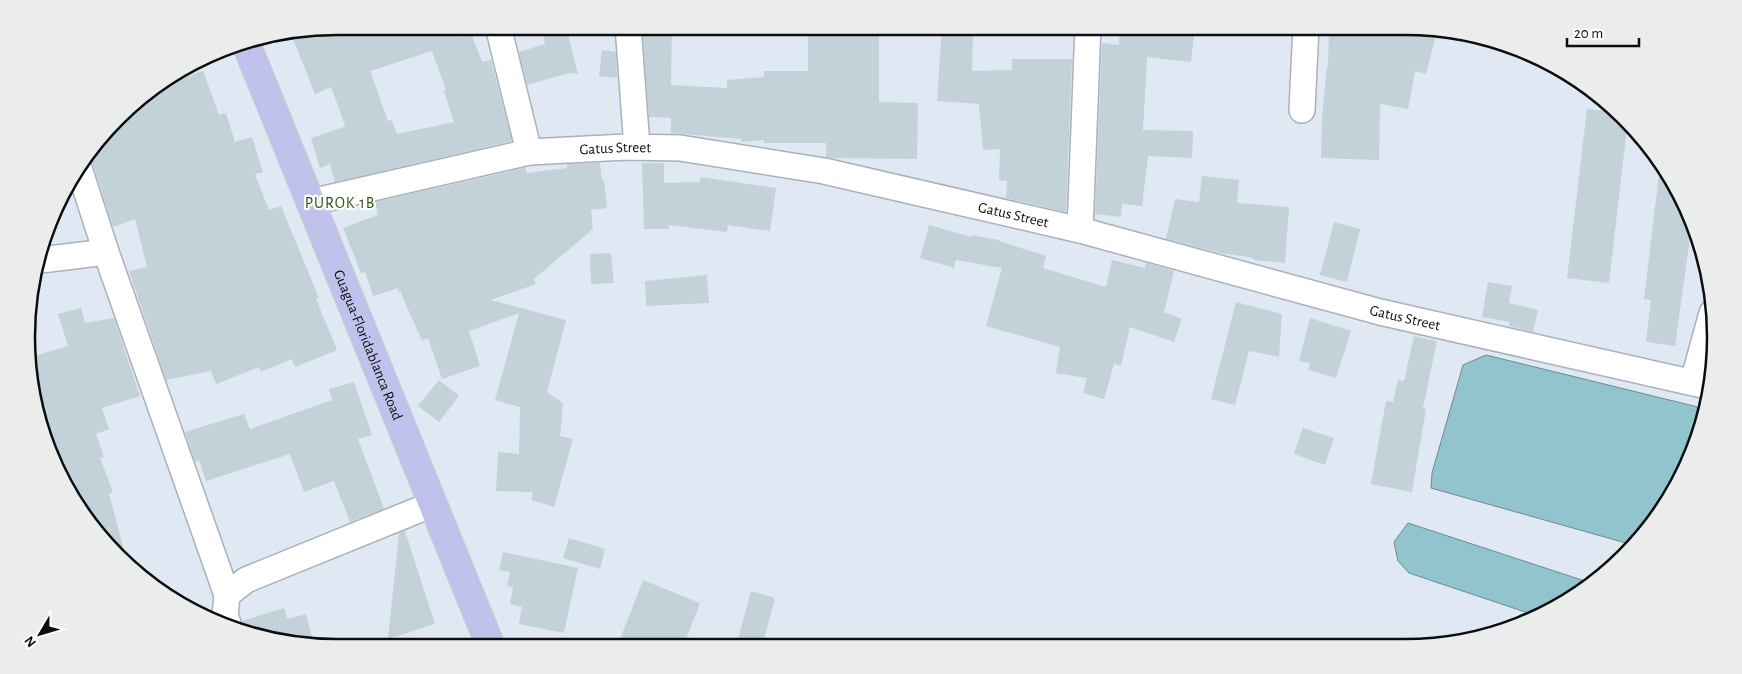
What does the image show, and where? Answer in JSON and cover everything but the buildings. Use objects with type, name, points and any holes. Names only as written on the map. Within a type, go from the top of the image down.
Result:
[{"type":"main road","name":"Guagua-Floridablanca Road","points":[[248,49],[488,639]]},
{"type":"street","points":[[500,35],[529,152]]},
{"type":"street","points":[[629,35],[637,147]]},
{"type":"street","points":[[1080,230],[1088,35]]},
{"type":"street","points":[[1302,110],[1306,35]]},
{"type":"street","name":"Gatus Street","points":[[311,202],[529,152],[637,147],[680,148],[824,171],[1080,230],[1380,312],[1700,384]]},
{"type":"street","points":[[82,176],[106,252],[227,595],[225,618]]},
{"type":"street","points":[[45,260],[106,252]]},
{"type":"street","points":[[1700,384],[1707,345]]},
{"type":"street","points":[[227,595],[246,580],[433,504]]},
{"type":"water","points":[[1486,355],[1699,407],[1684,453],[1667,488],[1645,521],[1626,543],[1431,488],[1432,473],[1463,365]]},
{"type":"water","points":[[1408,523],[1584,581],[1556,599],[1528,613],[1409,573],[1398,561],[1394,542]]},
{"type":"district","name":"PUROK 1B","points":[[340,202]]}]
